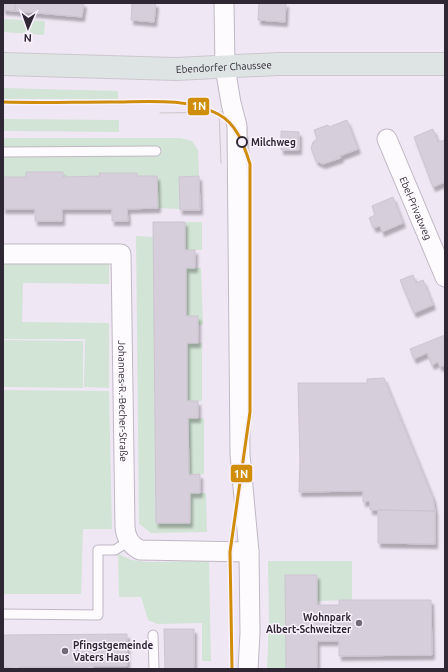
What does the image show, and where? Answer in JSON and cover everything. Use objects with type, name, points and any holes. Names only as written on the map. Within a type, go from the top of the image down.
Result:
[{"type":"main road","name":"Ebendorfer Chaussee","points":[[3,64],[176,69],[278,64],[445,64]]},
{"type":"street","points":[[224,3],[225,67],[230,103],[237,124],[240,454],[249,552],[250,633],[248,669]]},
{"type":"street","name":"Ebel-Privatweg","points":[[387,138],[445,277]]},
{"type":"street","name":"Johannes-R.-Becher-Straße","points":[[3,254],[121,254],[125,527],[129,541]]},
{"type":"street","points":[[129,541],[137,548],[145,550],[249,552]]},
{"type":"lane","points":[[3,152],[156,151]]},
{"type":"lane","points":[[3,614],[98,614],[98,550],[115,550],[129,541]]},
{"type":"lane","points":[[153,635],[154,669]]},
{"type":"green space","points":[[3,19],[45,21],[44,35],[3,32]]},
{"type":"green space","points":[[3,88],[118,91],[118,99],[3,99]]},
{"type":"green space","points":[[3,119],[119,120],[119,132],[3,131]]},
{"type":"green space","points":[[3,138],[180,138],[192,141],[198,150],[199,176],[179,177],[180,209],[158,208],[157,176],[137,176],[137,173],[100,173],[100,176],[63,177],[63,172],[26,172],[26,177],[3,177]]},
{"type":"green space","points":[[185,222],[202,222],[202,250],[185,250]]},
{"type":"green space","points":[[136,236],[153,237],[156,523],[190,523],[190,493],[206,493],[207,532],[151,533],[139,524]]},
{"type":"green space","points":[[3,263],[109,264],[109,284],[23,283],[22,322],[109,323],[109,388],[84,387],[85,339],[3,339]]},
{"type":"green space","points":[[186,268],[201,268],[203,325],[198,325],[198,316],[186,316]]},
{"type":"green space","points":[[3,340],[83,341],[83,388],[3,387]]},
{"type":"green space","points":[[187,343],[202,343],[202,401],[187,401]]},
{"type":"green space","points":[[3,390],[109,391],[112,529],[83,529],[81,594],[3,594]]},
{"type":"green space","points":[[188,418],[204,418],[204,474],[189,475]]},
{"type":"green space","points":[[118,554],[132,560],[147,562],[209,561],[211,661],[202,661],[202,623],[157,624],[148,620],[141,597],[119,597]]},
{"type":"green space","points":[[268,561],[352,561],[352,600],[317,601],[317,575],[285,575],[286,669],[267,669],[269,622]]},
{"type":"building","points":[[3,3],[15,3],[15,11],[3,10]]},
{"type":"building","points":[[15,3],[84,3],[82,17],[15,11]]},
{"type":"building","points":[[132,3],[156,3],[154,22],[131,20]]},
{"type":"building","points":[[259,3],[286,3],[285,22],[258,20]]},
{"type":"building","points":[[347,120],[358,149],[340,156],[341,158],[323,164],[316,161],[311,148],[313,142],[317,139],[314,130],[328,125],[329,127]]},
{"type":"building","points":[[433,129],[438,142],[445,140],[445,182],[433,187],[414,137]]},
{"type":"building","points":[[281,131],[299,132],[299,150],[281,150]]},
{"type":"building","points":[[26,172],[63,172],[63,177],[100,176],[99,173],[137,173],[137,176],[157,176],[158,208],[127,209],[128,221],[112,221],[112,209],[62,209],[62,221],[35,221],[35,209],[3,209],[3,177],[26,177]]},
{"type":"building","points":[[199,176],[200,210],[180,210],[179,177]]},
{"type":"building","points":[[393,197],[403,223],[382,232],[380,226],[374,228],[369,218],[375,215],[372,206]]},
{"type":"building","points":[[153,222],[185,222],[185,250],[195,250],[195,268],[186,268],[186,316],[198,316],[198,343],[187,343],[187,401],[198,401],[198,418],[188,418],[189,475],[200,474],[200,493],[190,493],[190,523],[156,523]]},
{"type":"building","points":[[413,275],[416,283],[423,280],[433,305],[414,313],[400,280]]},
{"type":"building","points":[[445,335],[445,365],[440,367],[438,362],[432,365],[427,353],[414,359],[410,349]]},
{"type":"building","points":[[384,378],[433,498],[435,511],[370,510],[370,501],[363,502],[363,491],[299,492],[300,463],[298,383],[367,383],[367,379]]},
{"type":"building","points":[[378,510],[435,511],[435,544],[378,543]]},
{"type":"building","name":"Wohnpark Albert-Schweitzer","points":[[285,575],[317,575],[317,605],[339,605],[339,600],[431,600],[432,655],[339,656],[339,641],[317,641],[317,669],[286,669]]},
{"type":"building","points":[[164,629],[194,629],[194,669],[165,669]]},
{"type":"building","name":"Pfingstgemeinde Vaters Haus","points":[[127,634],[127,666],[93,666],[93,669],[87,669],[87,667],[19,667],[19,669],[3,667],[3,635]]},
{"type":"tram line","points":[[151,101],[205,102]]},
{"type":"tram line","points":[[219,112],[221,163]]},
{"type":"tram line","points":[[160,113],[222,112]]},
{"type":"tram line","points":[[247,127],[250,164]]},
{"type":"transit line","name":"1N","points":[[3,102],[151,101],[193,105],[225,118],[235,129],[245,150],[250,164],[250,412],[230,552],[232,669]]},
{"type":"place","name":"Milchweg","points":[[242,142]]},
{"type":"place","name":"Wohnpark Albert-Schweitzer","points":[[359,623]]},
{"type":"place","name":"Pfingstgemeinde Vaters Haus","points":[[65,651]]}]
